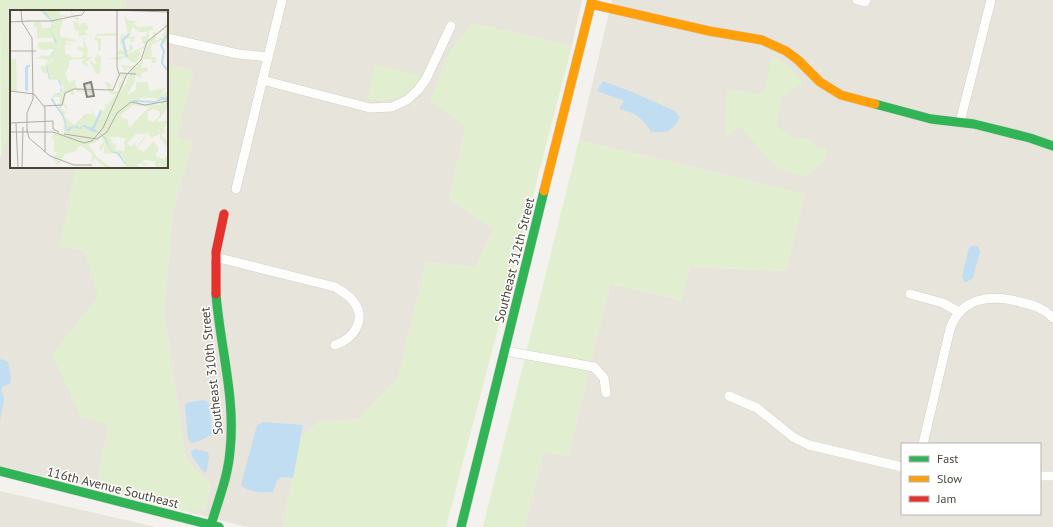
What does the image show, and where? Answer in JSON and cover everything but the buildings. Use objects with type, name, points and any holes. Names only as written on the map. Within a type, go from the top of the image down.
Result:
[{"type":"street","points":[[236,189],[282,0]]},
{"type":"street","points":[[960,122],[991,0]]},
{"type":"street","points":[[592,2],[709,31],[762,40],[786,51],[798,60],[820,82],[841,95],[931,119],[947,122],[960,122],[1030,138],[1053,146]]},
{"type":"street","name":"Southeast 312th Street","points":[[461,527],[592,2]]},
{"type":"street","points":[[262,80],[370,108],[392,107],[407,100],[418,90],[426,79],[451,26]]},
{"type":"street","points":[[168,38],[238,54],[268,57]]},
{"type":"street","name":"Southeast 310th Street","points":[[215,526],[231,443],[229,400],[216,295],[215,258],[224,214]]},
{"type":"street","points":[[215,258],[335,287],[345,294],[354,301],[359,313],[358,324],[354,335],[345,342],[335,345]]},
{"type":"street","points":[[910,294],[941,302],[959,312]]},
{"type":"street","points":[[923,443],[950,330],[959,312],[977,301],[999,298],[1038,307],[1053,318]]},
{"type":"street","points":[[505,351],[594,367],[604,378],[606,393]]},
{"type":"street","points":[[729,396],[757,408],[793,437],[809,445],[901,467]]},
{"type":"street","name":"116th Avenue Southeast","points":[[0,471],[215,526]]},
{"type":"street","points":[[1041,476],[1053,476]]},
{"type":"shaded area","points":[[125,0],[582,0],[572,46],[472,23],[466,126],[449,199],[493,228],[476,267],[426,262],[398,378],[359,419],[319,422],[302,436],[282,527],[248,527],[188,512],[205,509],[211,485],[186,459],[164,312],[173,211],[193,142],[176,137],[194,71],[168,64],[168,10],[122,10]]},
{"type":"shaded area","points":[[612,0],[1053,0],[1053,527],[525,527],[544,451],[568,457],[610,284],[680,300],[691,267],[786,271],[805,194],[579,140]]},
{"type":"shaded area","points":[[10,133],[10,168],[76,168],[60,246],[84,250],[99,296],[52,355],[109,424],[96,488],[0,466],[0,158]]},
{"type":"shaded area","points":[[0,491],[156,527],[0,527]]},
{"type":"green space","points":[[0,0],[125,0],[122,10],[10,10],[10,133],[1,158]]},
{"type":"green space","points":[[472,23],[572,46],[446,527],[282,527],[302,436],[319,422],[359,419],[398,378],[426,262],[476,267],[493,228],[449,199],[466,127],[430,100],[450,51]]},
{"type":"green space","points":[[772,56],[789,66],[803,83],[782,97],[776,126],[792,137],[810,139],[819,149],[827,147],[825,161],[805,177],[777,168],[739,126],[725,139],[727,89],[762,94],[764,93]]},
{"type":"green space","points":[[168,64],[194,71],[177,137],[193,142],[173,211],[164,312],[186,459],[211,485],[205,509],[188,512],[96,488],[109,425],[81,417],[52,355],[98,296],[84,250],[60,246],[76,168],[168,168]]},
{"type":"green space","points":[[375,64],[423,76],[411,89],[399,97],[384,100],[367,99]]},
{"type":"green space","points":[[579,140],[805,194],[786,271],[691,267],[681,300],[610,284],[568,457],[544,451],[525,527],[483,527]]},
{"type":"water","points":[[603,81],[675,111],[680,117],[672,129],[665,132],[651,132],[645,123],[638,117],[630,112],[619,109],[624,101],[597,91]]},
{"type":"water","points":[[971,246],[978,246],[980,251],[973,278],[965,283],[962,276],[969,248]]},
{"type":"water","points":[[2,359],[8,362],[11,378],[10,384],[2,387],[1,390],[4,398],[0,421],[0,360]]},
{"type":"water","points":[[203,400],[209,403],[212,434],[202,440],[192,443],[188,439],[185,406],[187,403]]},
{"type":"water","points":[[264,422],[303,425],[293,478],[281,477],[276,482],[273,492],[256,492],[241,485],[257,425]]},
{"type":"water","points":[[195,449],[208,452],[209,457],[207,471],[204,473],[192,456],[191,452]]},
{"type":"traffic: fast","points":[[875,104],[931,119],[974,124],[1030,138],[1053,146]]},
{"type":"traffic: fast","points":[[461,527],[544,191]]},
{"type":"traffic: fast","points":[[211,525],[229,461],[231,431],[231,412],[227,372],[216,294]]},
{"type":"traffic: fast","points":[[0,471],[219,527]]},
{"type":"traffic: slow","points":[[544,191],[592,0]]},
{"type":"traffic: slow","points":[[591,4],[709,31],[762,40],[786,51],[798,60],[820,82],[841,95],[875,104]]},
{"type":"traffic: jam","points":[[216,294],[216,252],[224,214]]}]
